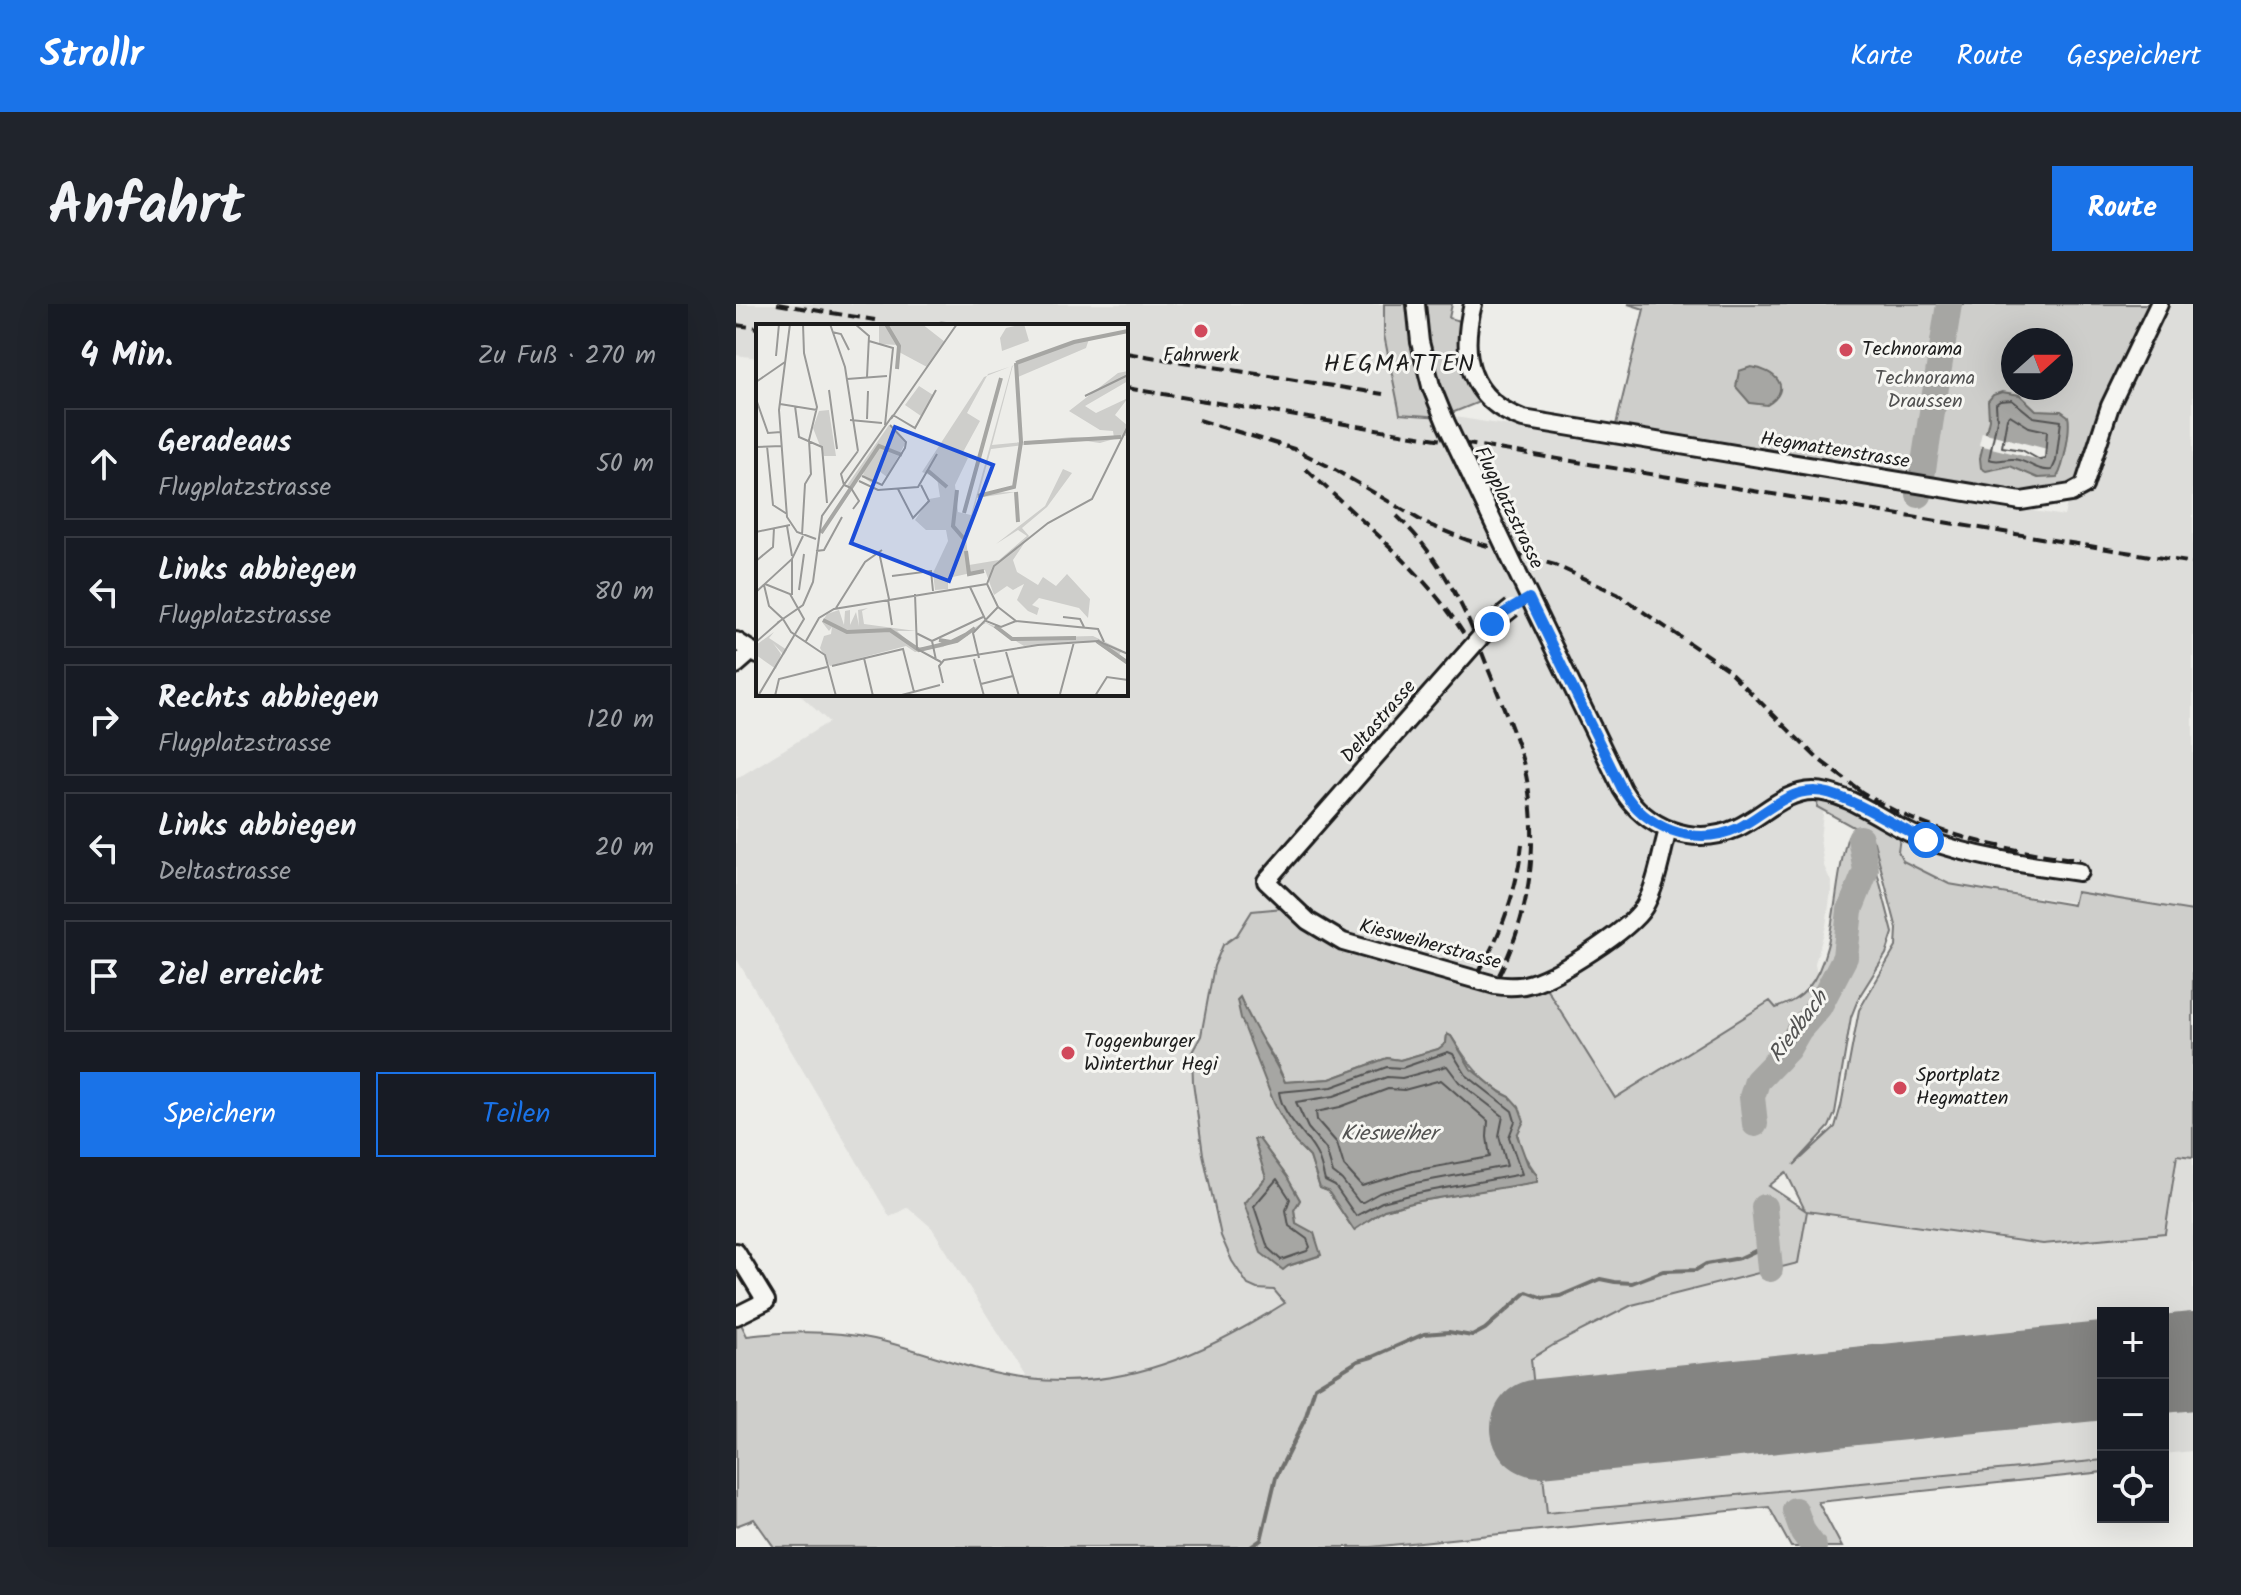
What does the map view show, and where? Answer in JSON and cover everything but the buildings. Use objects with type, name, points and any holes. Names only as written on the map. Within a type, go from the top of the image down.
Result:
[{"type":"street","name":"Flugplatzstrasse","points":[[1416,304],[1420,342],[1431,386],[1529,598],[1622,789],[1639,811],[1668,830]]},
{"type":"street","name":"Hegmattenstrasse","points":[[1473,304],[1466,339],[1470,367],[1484,393],[1514,416],[1604,434],[2021,501],[2081,489],[2090,471],[2110,406],[2159,304]]},
{"type":"street","name":"Deltastrasse","points":[[1266,881],[1495,620],[1529,598]]},
{"type":"street","points":[[736,641],[755,653],[736,665]]},
{"type":"street","points":[[1668,830],[1696,835],[1726,832],[1749,822],[1789,797],[1819,791],[1837,796],[1926,840],[1964,851],[2079,872]]},
{"type":"street","name":"Kiesweiherstrasse","points":[[1266,881],[1308,921],[1343,942],[1483,982],[1520,986],[1554,973],[1633,920],[1649,896],[1668,830]]},
{"type":"street","points":[[736,1252],[766,1301],[736,1316]]},
{"type":"shaded area","points":[[736,304],[1384,304],[1384,335],[1400,408],[2064,516],[2066,494],[2078,491],[2159,304],[2193,304],[2193,920],[1949,884],[1903,861],[1883,812],[1827,782],[1820,839],[1824,866],[1832,884],[1826,926],[1815,963],[1817,976],[1813,982],[1797,999],[1776,1008],[1770,1001],[1615,1098],[1547,989],[1528,1003],[1252,911],[1237,935],[1223,945],[1214,966],[1201,1037],[1192,1052],[1196,1111],[1214,1213],[1232,1261],[1248,1285],[1274,1290],[1286,1303],[1240,1332],[1168,1365],[1110,1378],[1067,1381],[1027,1379],[932,1228],[908,1207],[890,1217],[736,958],[736,779],[829,722],[801,696],[1128,696],[1128,324],[756,324],[756,358],[736,355]]},
{"type":"shaded area","points":[[2177,1155],[2193,1157],[2193,1451],[2169,1453],[2169,1307],[2097,1307],[2097,1461],[1547,1514],[1531,1359],[1555,1344],[1632,1305],[1711,1286],[1806,1211],[2043,1244]]},
{"type":"green space","points":[[1384,304],[1452,304],[1449,318],[1468,323],[1466,339],[1489,398],[1442,417],[1400,414],[1384,335]]},
{"type":"green space","name":"Technorama Draussen","points":[[1628,304],[2153,304],[2082,476],[2074,483],[2029,493],[1941,482],[1615,429],[1644,309]]},
{"type":"green space","points":[[1819,791],[1901,830],[1898,851],[1903,861],[1949,884],[2073,905],[2076,892],[2193,911],[2193,1157],[2177,1155],[2165,1233],[2043,1244],[1807,1211],[1798,1263],[1632,1305],[1531,1359],[1547,1513],[2097,1461],[2097,1473],[1818,1502],[1842,1547],[1791,1547],[1769,1507],[1371,1547],[774,1547],[754,1519],[736,1526],[736,1324],[740,1322],[747,1336],[811,1332],[858,1336],[989,1372],[1064,1381],[1099,1379],[1163,1364],[1225,1338],[1285,1303],[1274,1290],[1248,1285],[1232,1261],[1221,1236],[1203,1154],[1193,1082],[1192,1052],[1201,1036],[1214,966],[1223,945],[1237,935],[1252,911],[1283,908],[1309,930],[1502,993],[1522,994],[1545,986],[1615,1098],[1770,1001],[1776,1008],[1805,992],[1824,956],[1843,854],[1848,836],[1856,834],[1870,845],[1893,933],[1886,954],[1859,997],[1851,1017],[1835,1113],[1829,1127],[1794,1165],[1835,1127],[1859,1010],[1896,947],[1897,929],[1874,842],[1868,835],[1817,807]],"holes":[[[1240,998],[1251,1023],[1276,1061],[1285,1082],[1330,1079],[1387,1058],[1400,1060],[1439,1049],[1446,1043],[1447,1035],[1451,1036],[1483,1079],[1510,1097],[1521,1151],[1537,1175],[1532,1182],[1384,1210],[1354,1230],[1328,1191],[1320,1188],[1310,1157],[1295,1141]],[[1255,1139],[1259,1139],[1300,1200],[1294,1210],[1296,1223],[1304,1229],[1319,1256],[1285,1267],[1244,1203],[1266,1178]],[[1786,1172],[1805,1210],[1769,1186]]]},
{"type":"water","points":[[1751,367],[1767,372],[1778,381],[1779,392],[1767,405],[1750,403],[1736,387],[1739,371]]},
{"type":"water","points":[[2001,392],[2001,400],[2025,400],[2036,410],[2061,411],[2068,416],[2066,447],[2057,477],[2038,478],[2010,466],[1986,471],[1981,468],[1980,458],[1989,419],[1988,401]]},
{"type":"water","name":"Kiesweiher","points":[[1240,997],[1285,1082],[1330,1079],[1387,1058],[1400,1060],[1438,1049],[1446,1043],[1447,1034],[1451,1036],[1471,1069],[1519,1107],[1524,1121],[1517,1135],[1528,1165],[1537,1175],[1537,1182],[1384,1210],[1354,1230],[1328,1191],[1320,1188],[1310,1157],[1295,1142],[1274,1103],[1241,1018],[1237,1000]]},
{"type":"water","points":[[1254,1139],[1259,1139],[1287,1177],[1300,1200],[1294,1210],[1296,1223],[1314,1233],[1321,1255],[1283,1270],[1261,1253],[1244,1203],[1266,1178]]},
{"type":"pier","points":[[1982,432],[2047,449],[2044,461],[1979,445]]},
{"type":"waterway","name":"Riedbach","points":[[1919,495],[1949,304]]},
{"type":"waterway","name":"Riedbach","points":[[1755,1124],[1752,1097],[1757,1081],[1788,1049],[1799,1030],[1819,1007],[1845,957],[1850,910],[1866,870],[1860,838]]},
{"type":"waterway","name":"Riedbach","points":[[1764,1207],[1770,1269]]},
{"type":"waterway","points":[[1251,1547],[1261,1540],[1276,1477],[1305,1419],[1315,1387],[1358,1361],[1424,1334],[1449,1332],[1472,1336],[1485,1329],[1527,1292],[1543,1298],[1560,1296],[1600,1279],[1632,1283],[1663,1271],[1696,1270],[1706,1264],[1740,1258],[1768,1245]]},
{"type":"waterway","name":"Riedbach","points":[[1795,1510],[1803,1532],[1814,1547]]},
{"type":"runway","points":[[2169,1363],[2193,1361]]},
{"type":"runway","points":[[1540,1428],[2097,1372]]},
{"type":"railway","points":[[777,304],[875,320]]},
{"type":"railway","points":[[940,323],[946,324]]},
{"type":"railway","points":[[736,325],[756,328]]},
{"type":"railway","points":[[1128,353],[1383,394]]},
{"type":"railway","points":[[1128,388],[2193,563]]},
{"type":"railway","points":[[1199,420],[1294,449],[1427,524],[1467,540],[1555,565],[1617,594],[1727,669],[1817,758],[1866,795]]},
{"type":"railway","points":[[1306,469],[1415,572],[1454,619],[1470,644]]},
{"type":"railway","points":[[1397,516],[1428,550],[1452,588],[1481,649],[1523,762],[1531,816],[1530,871],[1519,924],[1499,975]]},
{"type":"railway","points":[[1857,789],[1909,818],[1964,837],[2021,851],[2080,860]]},
{"type":"railway","points":[[1479,972],[1507,910],[1522,844]]},
{"type":"place","name":"Fahrwerk","points":[[1201,331]]},
{"type":"place","name":"Technorama","points":[[1846,350]]},
{"type":"place","name":"Toggenburger Winterthur Hegi","points":[[1068,1053]]},
{"type":"place","name":"Sportplatz Hegmatten","points":[[1900,1088]]},
{"type":"district","name":"HEGMATTEN","points":[[1400,364]]},
{"type":"route","points":[[1492,624],[1529,598],[1622,789],[1639,811],[1668,830],[1702,836],[1720,834],[1749,822],[1789,797],[1819,791],[1837,796],[1926,840]]}]
